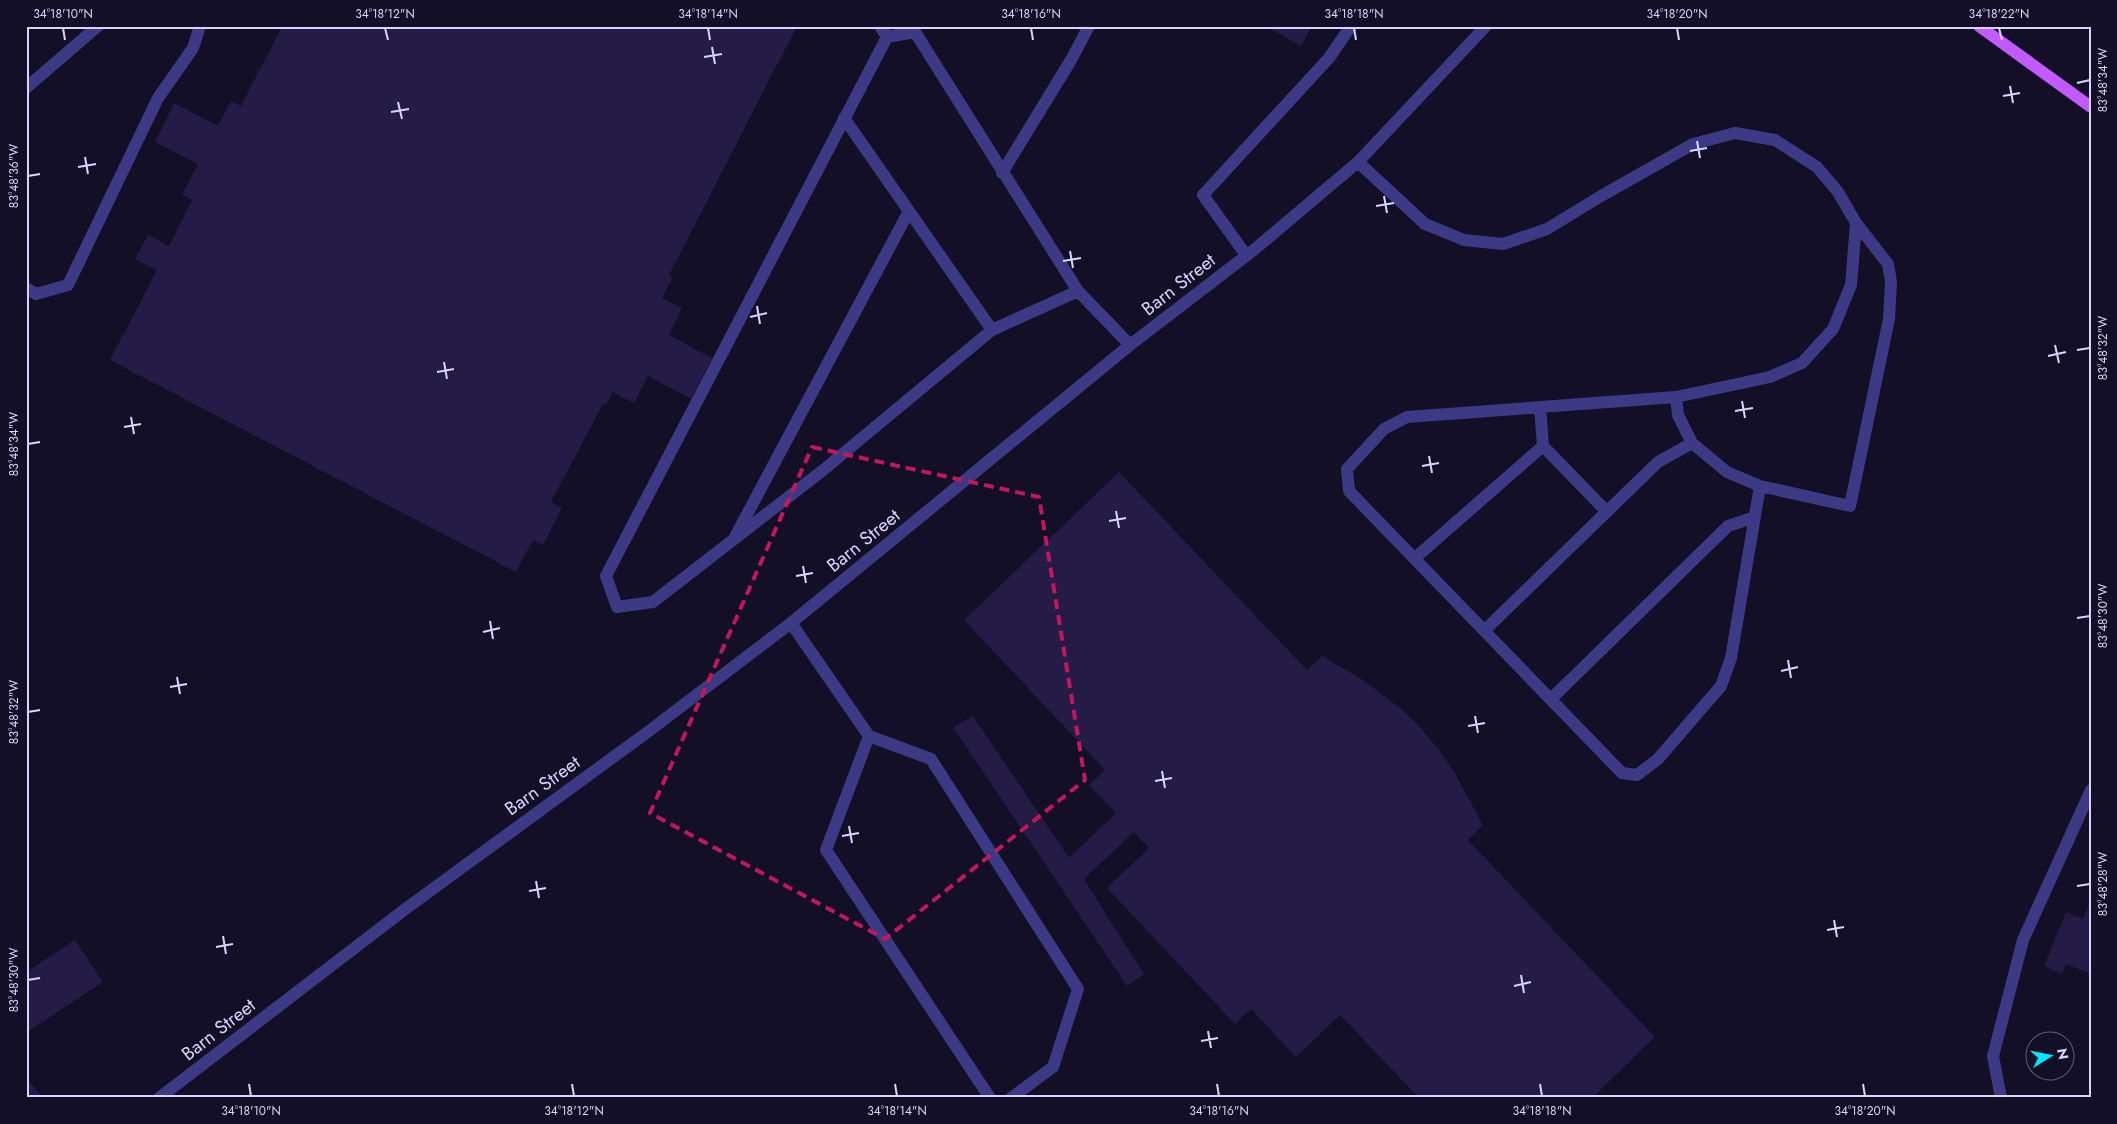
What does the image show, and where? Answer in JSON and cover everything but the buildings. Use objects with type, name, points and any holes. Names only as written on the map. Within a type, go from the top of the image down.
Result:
[{"type":"main road","points":[[1979,26],[2091,108]]},
{"type":"street","points":[[26,88],[98,26]]},
{"type":"street","points":[[26,288],[36,294],[68,285],[158,98],[193,48],[200,26]]},
{"type":"street","points":[[1002,173],[1071,60],[1089,26]]},
{"type":"street","points":[[1246,255],[1203,195],[1329,58],[1351,26]]},
{"type":"street","name":"Barn Street","points":[[159,1098],[404,910],[649,731],[791,623],[1130,345],[1246,255],[1358,162],[1486,26]]},
{"type":"street","points":[[1078,291],[992,330],[822,471],[653,602],[618,607],[606,576],[844,118],[883,32],[915,32],[1078,291],[1130,345]]},
{"type":"street","points":[[844,118],[992,330]]},
{"type":"street","points":[[1358,162],[1425,224],[1464,240],[1504,244],[1547,229],[1693,144],[1735,133],[1775,140],[1817,167],[1838,192],[1856,222],[1888,264],[1891,282],[1889,319],[1850,506],[1760,486],[1727,472],[1692,444],[1678,416],[1676,397]]},
{"type":"street","points":[[732,541],[909,211]]},
{"type":"street","points":[[1760,486],[1731,658],[1721,686],[1658,759],[1637,775],[1622,773],[1350,491],[1348,469],[1384,429],[1407,417],[1676,397],[1770,377],[1802,363],[1833,329],[1851,285],[1856,222]]},
{"type":"street","points":[[1540,407],[1543,446],[1607,512]]},
{"type":"street","points":[[1484,630],[1658,462],[1692,444]]},
{"type":"street","points":[[1415,558],[1543,446]]},
{"type":"street","points":[[1551,699],[1728,526],[1755,517]]},
{"type":"street","points":[[791,623],[869,736],[931,759],[1078,989],[1053,1067],[1011,1098]]},
{"type":"street","points":[[869,736],[826,850],[990,1098]]},
{"type":"street","points":[[2001,1098],[1993,1056],[2023,940],[2091,790]]},
{"type":"highlighted area","points":[[812,447],[1039,497],[1085,780],[885,939],[650,813]]}]
